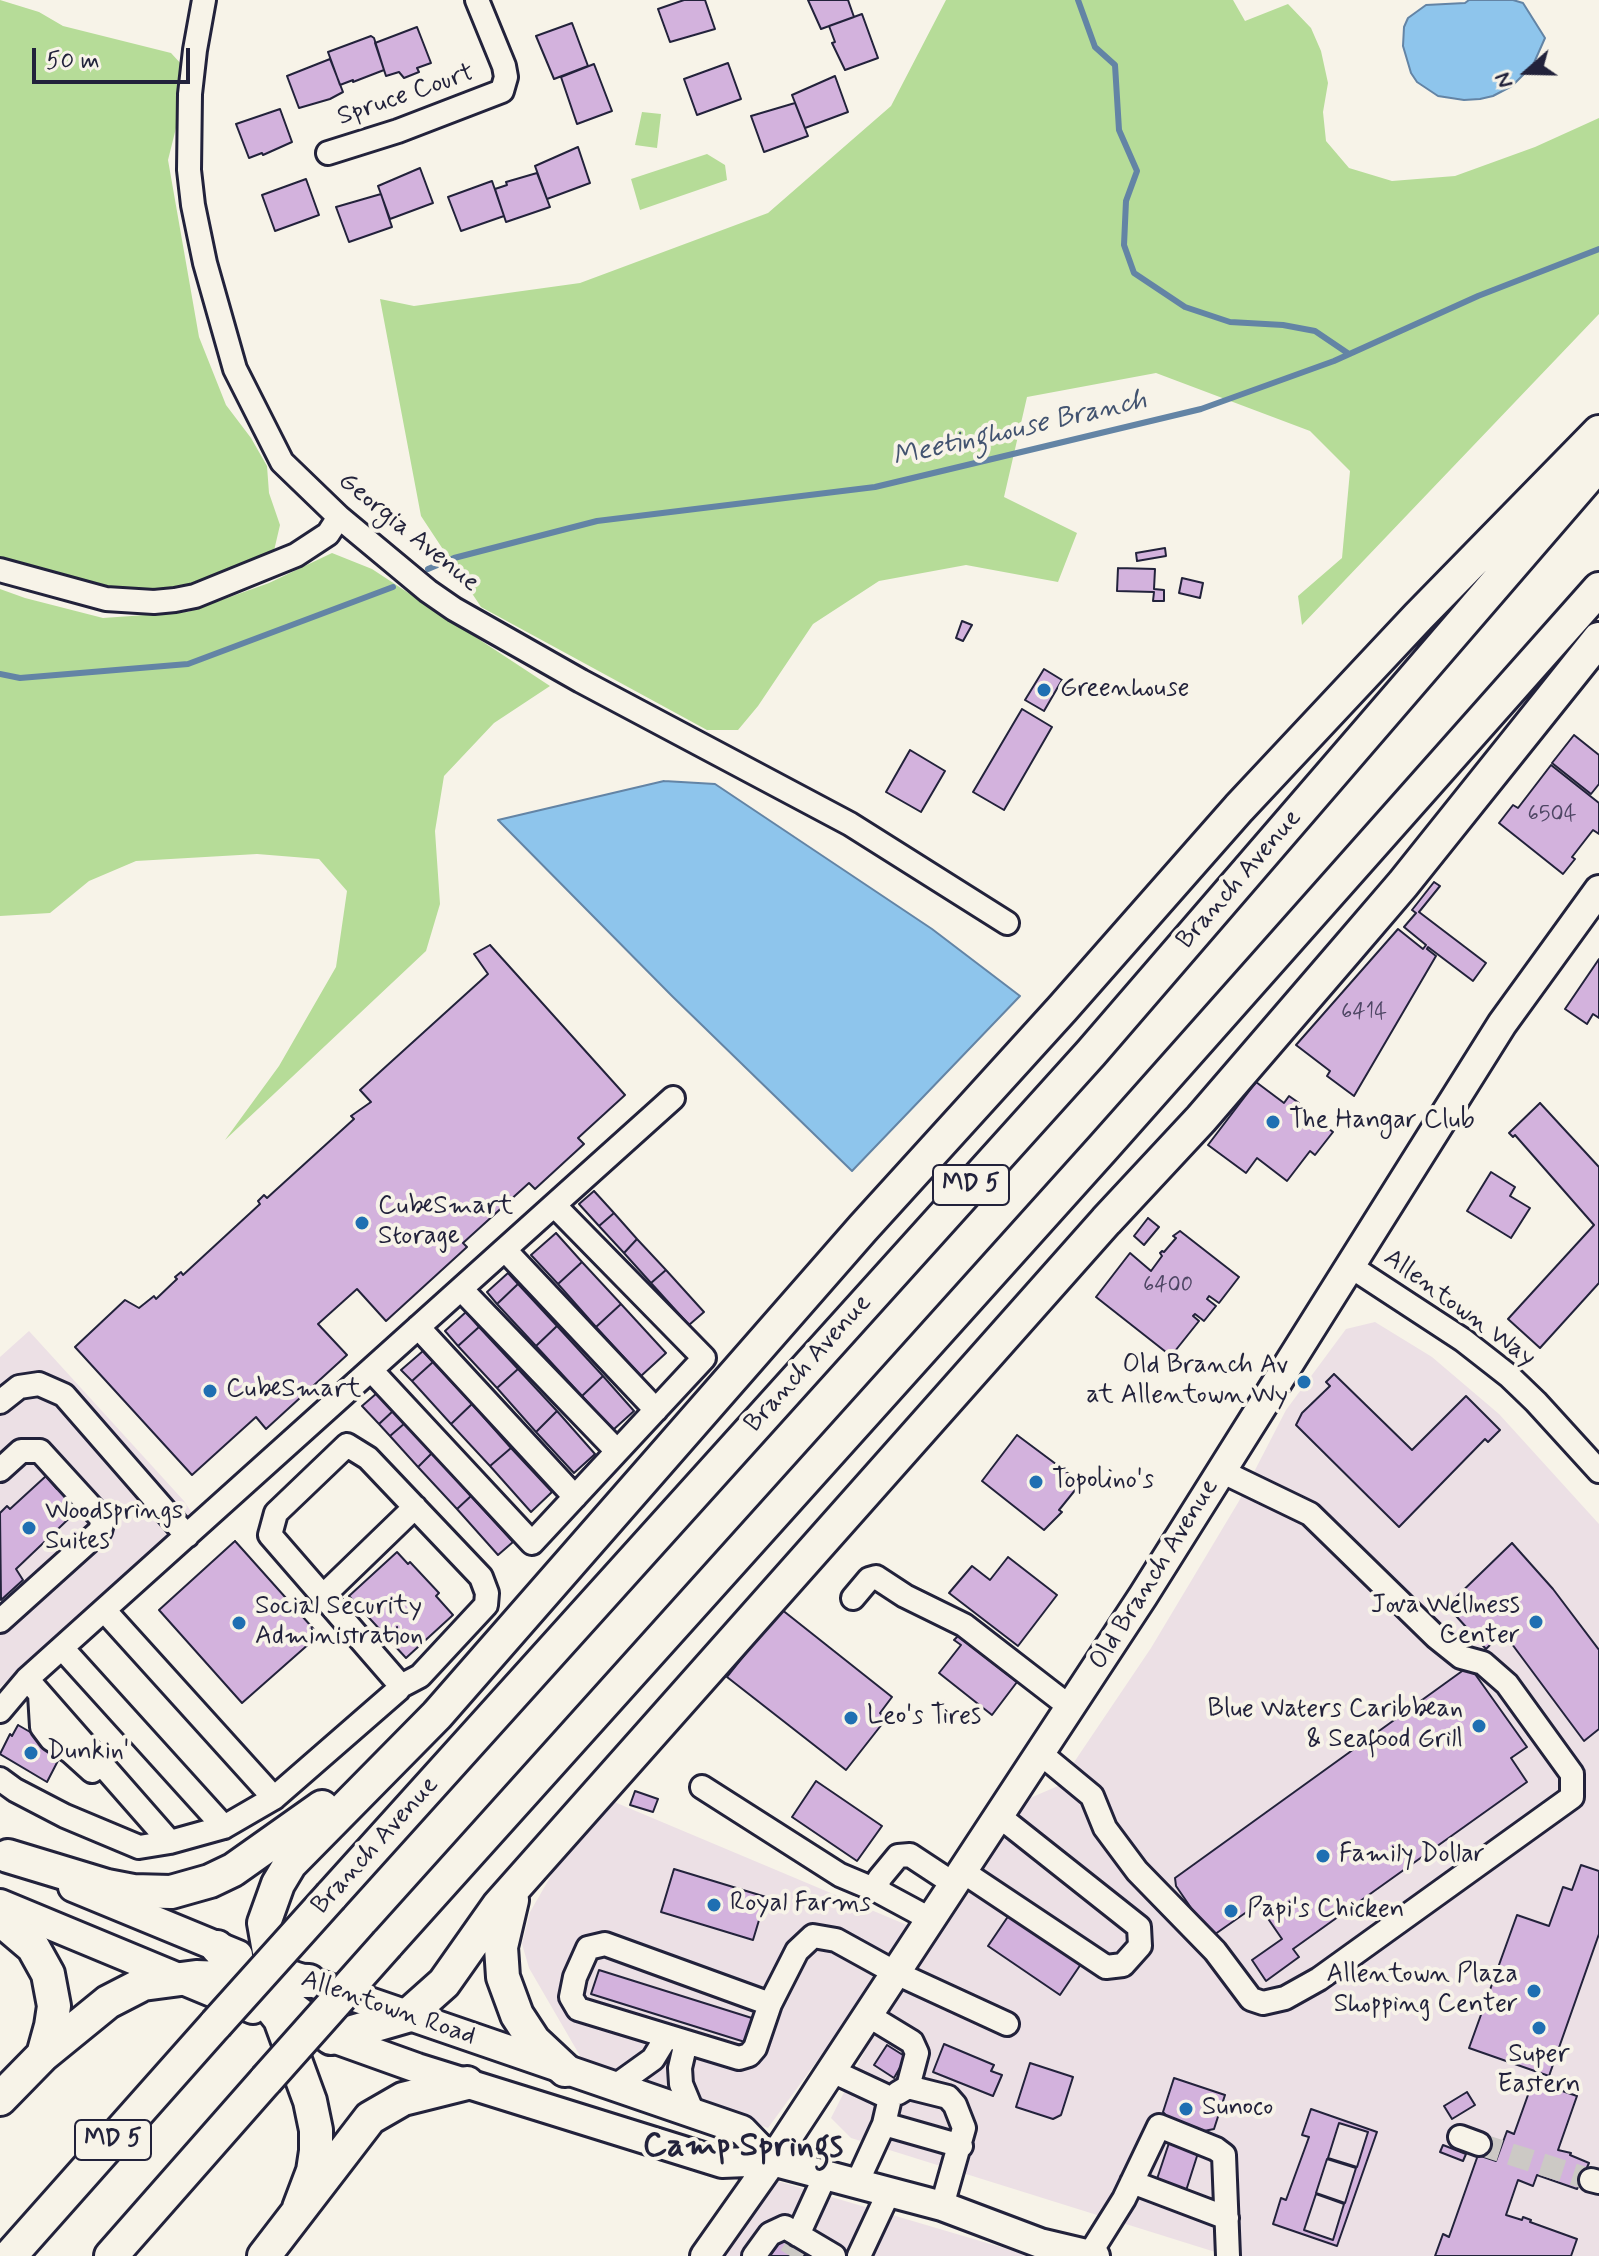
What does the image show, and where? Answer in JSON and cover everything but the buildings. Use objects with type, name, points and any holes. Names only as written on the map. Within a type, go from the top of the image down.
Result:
[{"type":"highway","points":[[299,2208],[313,2171],[316,2130],[310,2101],[265,1976],[264,1923],[269,1905],[290,1864],[376,1779],[480,1666],[863,1228],[1239,808],[1418,617],[1599,432]]},
{"type":"highway","name":"Branch Avenue","points":[[10,2256],[1091,1053],[1599,464]]},
{"type":"highway","name":"MD 5","points":[[111,2256],[1599,589]]},
{"type":"highway","points":[[217,1947],[265,1976],[290,2007],[331,2038],[407,2016],[444,1983],[499,1905],[1106,1221],[1201,1119],[1403,884],[1599,639]]},
{"type":"highway","points":[[4,1855],[133,1891],[171,1892],[210,1881],[233,1870],[315,1813],[480,1666]]},
{"type":"highway","points":[[516,1886],[501,1947],[503,1977],[517,2015],[534,2041],[565,2070]]},
{"type":"highway","points":[[0,1919],[33,1947],[48,1974],[54,2006],[43,2055]]},
{"type":"highway","points":[[0,2099],[43,2055],[108,2002],[143,1984],[196,1977],[265,1976],[309,1981]]},
{"type":"highway","points":[[264,2256],[370,2118],[403,2099],[467,2083]]},
{"type":"main road","name":"Old Branch Avenue","points":[[711,2254],[1070,1707],[1502,1024],[1599,890]]},
{"type":"main road","points":[[4,1855],[108,1903],[217,1947]]},
{"type":"main road","name":"Allentown Road","points":[[0,1904],[174,1979],[331,2038],[467,2083],[722,2163],[772,2161],[942,2206],[1040,2243],[1092,2255]]},
{"type":"main road","name":"Allentown Road","points":[[309,1981],[742,2130],[772,2161]]},
{"type":"street","name":"Georgia Avenue","points":[[204,0],[190,94],[189,170],[198,231],[235,369],[282,462],[339,517],[454,609],[581,681],[850,824],[1007,923]]},
{"type":"street","name":"Spruce Court","points":[[328,153],[408,128],[502,91],[506,77],[504,66],[477,0]]},
{"type":"street","points":[[0,570],[106,599],[175,600],[195,596],[296,555],[328,534],[339,517]]},
{"type":"street","points":[[0,1711],[33,1686],[62,1648],[673,1098]]},
{"type":"street","points":[[371,1370],[532,1543],[704,1358],[554,1205]]},
{"type":"street","points":[[505,1250],[656,1410]]},
{"type":"street","name":"Allentown Way","points":[[1350,1266],[1459,1337],[1509,1376],[1599,1471]]},
{"type":"street","points":[[461,1289],[617,1451]]},
{"type":"street","points":[[418,1327],[575,1497]]},
{"type":"street","points":[[0,1402],[19,1387],[39,1384],[64,1395],[187,1536]]},
{"type":"street","points":[[0,1779],[65,1816],[139,1847],[170,1842],[224,1827],[274,1798],[401,1686],[420,1676],[486,1605],[487,1593],[481,1577],[415,1507],[368,1458],[347,1445],[276,1513],[270,1535],[401,1686]]},
{"type":"street","points":[[0,1470],[21,1451],[40,1451],[103,1520],[100,1531],[0,1621]]},
{"type":"street","points":[[1040,1753],[1092,1796],[1105,1828],[1137,1871],[1215,1951],[1251,1999],[1263,2003],[1285,1998],[1319,1979],[1572,1797],[1572,1774],[1507,1684],[1483,1663],[1461,1657],[1436,1637],[1310,1514],[1221,1471]]},
{"type":"street","points":[[323,1596],[415,1507]]},
{"type":"street","points":[[853,1598],[869,1579],[876,1577],[905,1596],[964,1625],[1070,1707]]},
{"type":"street","points":[[104,1610],[274,1798]]},
{"type":"street","points":[[62,1648],[224,1827]]},
{"type":"street","points":[[33,1686],[170,1842]]},
{"type":"street","points":[[702,1787],[840,1875],[930,1919]]},
{"type":"street","points":[[878,1891],[879,1879],[898,1856],[910,1855],[958,1877],[1106,1967],[1123,1965],[1140,1946],[1139,1927],[999,1816]]},
{"type":"street","points":[[770,2004],[605,1944],[588,1948],[575,1977],[571,1997],[578,2009],[739,2058],[749,2055],[755,2048],[770,2004],[797,1951],[813,1936],[836,1940],[894,1972],[1007,2024]]},
{"type":"street","points":[[856,2185],[917,2053],[912,2042],[866,2014]]},
{"type":"street","points":[[614,2087],[676,2039]]},
{"type":"street","points":[[676,2039],[681,2084],[693,2113]]},
{"type":"street","points":[[830,2070],[899,2093],[948,2097],[955,2105],[964,2128],[942,2206]]},
{"type":"street","points":[[884,2124],[961,2146]]},
{"type":"street","points":[[1092,2255],[1159,2126],[1224,2155],[1228,2256]]},
{"type":"street","points":[[798,2240],[825,2176]]},
{"type":"street","points":[[1132,2182],[1227,2218]]},
{"type":"street","points":[[859,2256],[889,2192]]},
{"type":"street","points":[[754,2256],[770,2234],[785,2227],[798,2240],[831,2255]]},
{"type":"shaded area","points":[[1375,1322],[1432,1357],[1499,1414],[1599,1524],[1599,2256],[1228,2256],[851,2138],[831,2118],[878,2025],[933,1935],[1030,1798],[1058,1786],[1151,1648],[1239,1501],[1286,1410],[1346,1329]]},
{"type":"shaded area","points":[[29,1331],[184,1501],[194,1516],[0,1687],[0,1357]]},
{"type":"shaded area","points":[[612,1801],[914,1928],[768,2128],[583,2061],[529,1968],[522,1944],[530,1912],[556,1867]]},
{"type":"shaded area","points":[[774,2180],[1031,2256],[721,2256]]},
{"type":"green space","points":[[0,0],[39,12],[63,26],[171,53],[183,66],[178,120],[168,160],[199,337],[226,405],[267,466],[269,493],[280,525],[273,555],[190,585],[161,592],[79,586],[0,561]]},
{"type":"green space","points":[[946,0],[1233,0],[1245,21],[1288,4],[1311,28],[1321,51],[1328,83],[1323,112],[1326,141],[1349,168],[1392,181],[1455,176],[1535,147],[1599,118],[1599,314],[1302,625],[1298,596],[1342,558],[1350,471],[1310,431],[1156,373],[1027,397],[1004,497],[1077,533],[1058,582],[966,565],[879,581],[813,624],[758,706],[738,730],[707,730],[481,607],[421,516],[380,299],[414,306],[580,283],[768,213],[891,106]]},
{"type":"green space","points":[[642,112],[661,114],[657,148],[635,145]]},
{"type":"green space","points":[[707,154],[725,165],[727,180],[640,210],[631,179]]},
{"type":"green space","points":[[332,553],[372,569],[550,686],[494,723],[444,776],[435,831],[440,904],[426,951],[225,1140],[279,1066],[336,967],[347,891],[319,859],[257,854],[136,861],[89,881],[50,913],[0,916],[0,589],[103,618],[188,612],[269,583]]},
{"type":"water","points":[[1469,0],[1513,0],[1523,3],[1545,38],[1533,65],[1512,86],[1480,99],[1438,96],[1417,82],[1411,73],[1403,46],[1404,27],[1408,18],[1426,5],[1465,3]]},
{"type":"water","points":[[664,781],[715,784],[932,929],[1020,996],[852,1171],[672,996],[498,820]]},
{"type":"waterway","points":[[1078,0],[1095,47],[1115,65],[1119,130],[1137,171],[1126,201],[1124,245],[1134,273],[1185,307],[1230,322],[1283,325],[1315,331],[1349,354]]},
{"type":"waterway","name":"Meetinghouse Branch","points":[[428,569],[454,558],[597,521],[875,487],[1201,409],[1334,361],[1478,296],[1599,249]]},
{"type":"waterway","name":"Meetinghouse Branch","points":[[0,674],[20,678],[188,664],[393,587]]},
{"type":"tunnel","points":[[1479,2144],[1591,2180]]},
{"type":"tunnel","points":[[790,2256],[795,2248]]},
{"type":"place","name":"Greenhouse","points":[[1044,690]]},
{"type":"place","name":"The Hangar Club","points":[[1273,1122]]},
{"type":"place","name":"CubeSmart Storage","points":[[362,1223]]},
{"type":"place","name":"Old Branch Av at Allentown Wy","points":[[1304,1382]]},
{"type":"place","name":"CubeSmart","points":[[210,1391]]},
{"type":"place","name":"Topolino's","points":[[1036,1482]]},
{"type":"place","name":"Woodsprings Suites","points":[[29,1528]]},
{"type":"place","name":"Jova Wellness Center","points":[[1536,1622]]},
{"type":"place","name":"Social Security Administration","points":[[239,1623]]},
{"type":"place","name":"Leo's Tires","points":[[851,1718]]},
{"type":"place","name":"Blue Waters Caribbean & Seafood Grill","points":[[1479,1726]]},
{"type":"place","name":"Dunkin'","points":[[31,1753]]},
{"type":"place","name":"Family Dollar","points":[[1323,1856]]},
{"type":"place","name":"Royal Farms","points":[[714,1905]]},
{"type":"place","name":"Papi's Chicken","points":[[1231,1911]]},
{"type":"place","name":"Allentown Plaza Shopping Center","points":[[1534,1991]]},
{"type":"place","name":"Super Eastern","points":[[1539,2028]]},
{"type":"place","name":"Sunoco","points":[[1186,2109]]},
{"type":"district","name":"Camp Springs","points":[[743,2148]]}]
